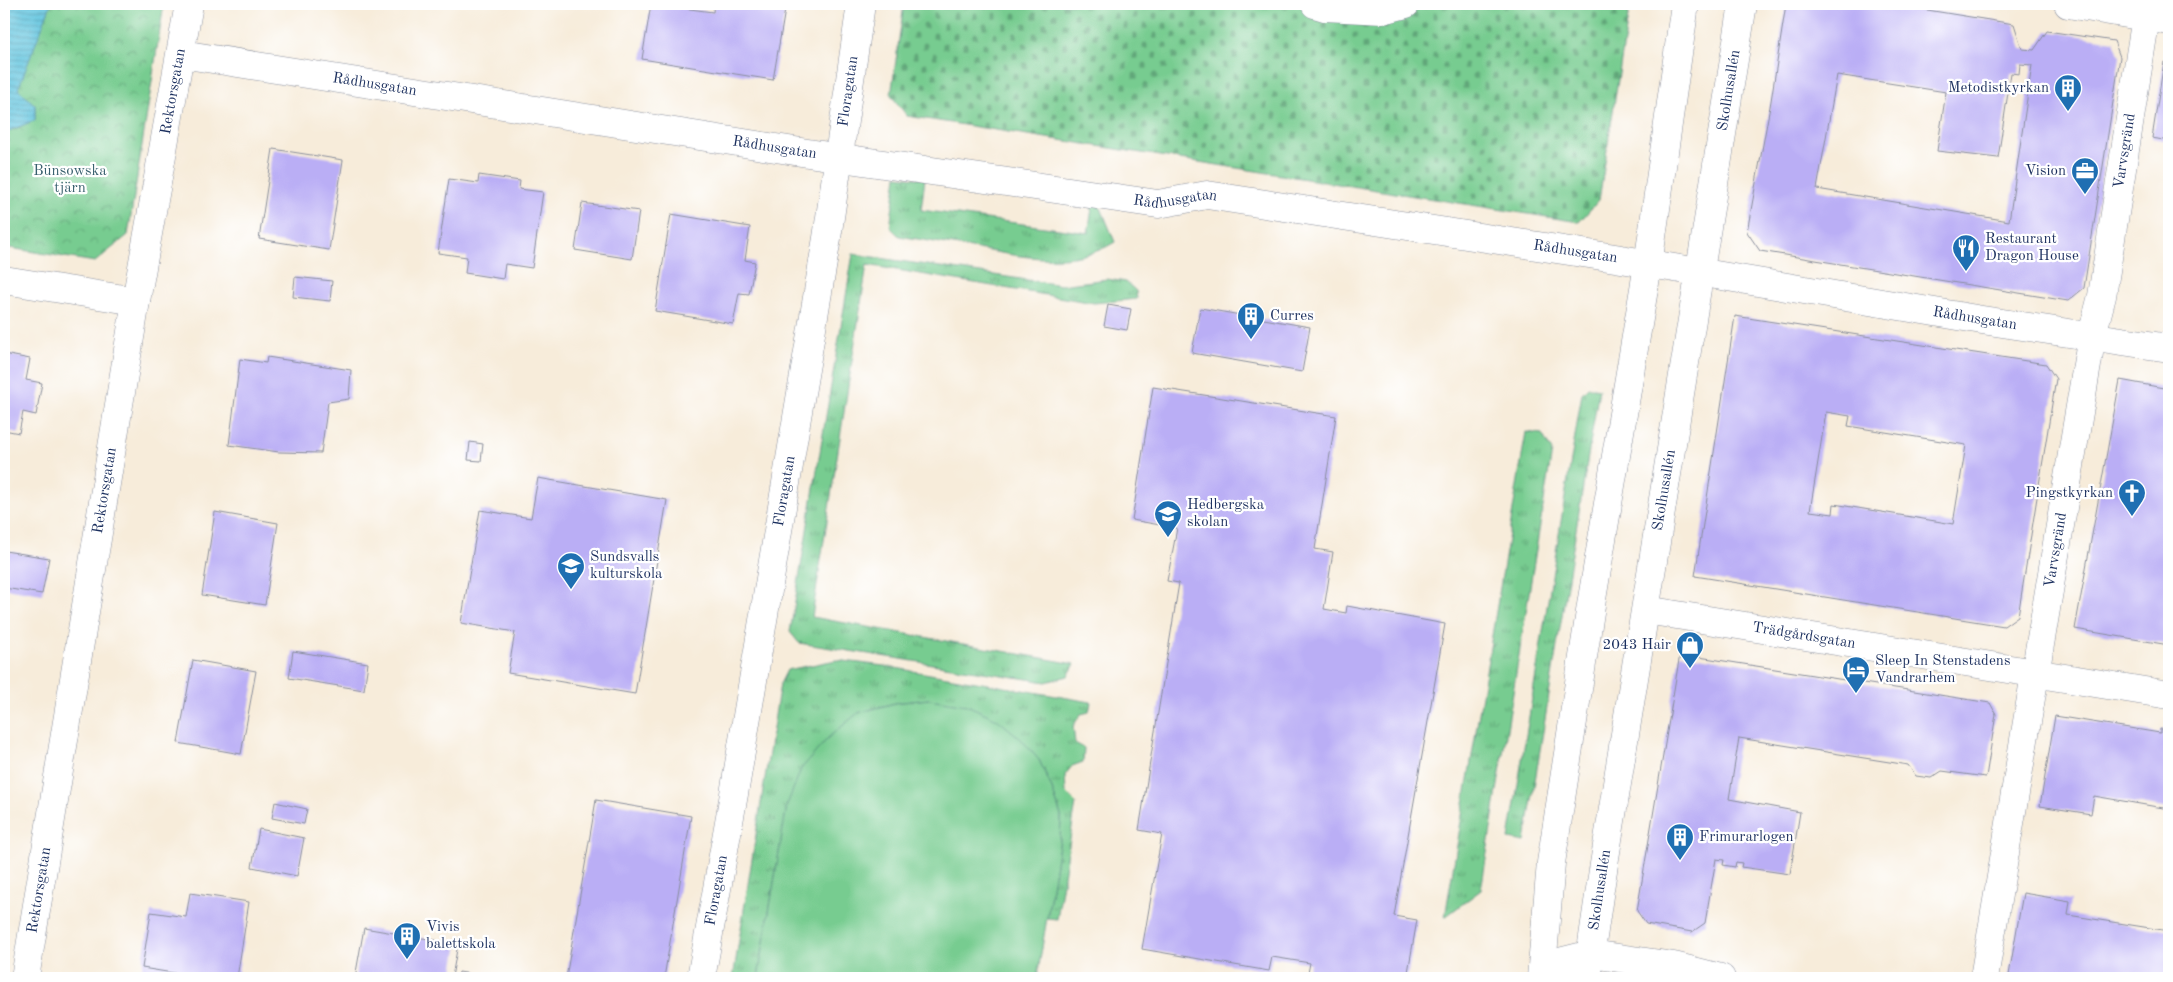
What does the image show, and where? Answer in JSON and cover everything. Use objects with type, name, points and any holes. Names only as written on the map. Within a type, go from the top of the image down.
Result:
[{"type":"street","name":"Rektorsgatan","points":[[25,978],[136,301],[189,4]]},
{"type":"street","name":"Floragatan","points":[[701,978],[734,794],[824,258],[837,158],[861,4]]},
{"type":"street","points":[[1315,4],[1325,7],[1383,10],[1406,4]]},
{"type":"street","points":[[1685,4],[1648,265],[1592,599],[1551,864],[1547,974],[1589,966],[1674,966],[1721,978]]},
{"type":"street","name":"Skolhusallén","points":[[1589,966],[1743,4]]},
{"type":"street","points":[[2068,4],[2154,14]]},
{"type":"street","name":"Varvsgränd","points":[[1984,978],[2092,335],[2102,296],[2154,14]]},
{"type":"street","name":"Rådhusgatan","points":[[181,54],[837,158],[1158,204],[1207,195],[1982,320],[2169,348]]},
{"type":"street","points":[[4,280],[136,301]]},
{"type":"street","name":"Trädgårdsgatan","points":[[1646,610],[2169,695]]},
{"type":"green space","name":"Bünsowska tjärn","points":[[51,4],[164,4],[128,235],[95,262],[4,247],[4,133],[35,120],[35,105],[17,89]]},
{"type":"green space","points":[[904,4],[1630,4],[1599,200],[1579,222],[907,116],[891,95]]},
{"type":"green space","points":[[897,176],[925,179],[921,210],[1088,233],[1093,202],[1101,208],[1115,242],[1083,255],[1066,258],[1048,258],[1013,255],[899,236],[890,227]]},
{"type":"green space","points":[[853,254],[1061,285],[1107,279],[1126,282],[1136,291],[1137,299],[1094,303],[867,265],[812,617],[1075,664],[1068,676],[1046,682],[799,643],[790,632]]},
{"type":"green space","points":[[1588,387],[1599,389],[1525,842],[1509,839],[1582,393]]},
{"type":"green space","points":[[1526,432],[1542,434],[1552,451],[1481,890],[1445,917]]},
{"type":"green space","points":[[836,660],[884,666],[1091,702],[1089,712],[1081,714],[1073,726],[1075,743],[1084,748],[1083,762],[1072,766],[1065,775],[1066,793],[1076,803],[1057,919],[1047,918],[1060,839],[1061,816],[1051,786],[1039,760],[929,699],[895,703],[858,713],[787,805],[758,978],[733,978],[780,684],[787,670]]},
{"type":"green space","points":[[929,699],[967,705],[997,719],[1020,738],[1039,760],[1051,786],[1061,816],[1060,839],[1037,978],[758,978],[787,805],[801,769],[829,737],[858,713],[895,703]]},
{"type":"water","name":"Bünsowska tjärn","points":[[4,4],[51,4],[18,89],[35,105],[35,120],[4,133]]},
{"type":"building","points":[[651,4],[713,12],[714,4],[786,4],[773,80],[642,59]]},
{"type":"building","points":[[1786,4],[1890,4],[2014,24],[2022,49],[2034,50],[2047,31],[2114,41],[2120,57],[2084,288],[2068,301],[1760,251],[1747,232],[1771,101]],"holes":[[[2020,64],[2032,65],[2009,221],[1817,189],[1837,75],[1946,92],[1937,151],[1998,158],[2011,73],[2019,74]]]},
{"type":"building","points":[[2164,62],[2169,62],[2169,141],[2152,138]]},
{"type":"building","points":[[273,149],[343,160],[329,250],[259,239]]},
{"type":"building","points":[[479,175],[520,181],[519,189],[543,192],[532,268],[505,264],[503,279],[465,273],[467,257],[438,253],[449,179],[478,183]]},
{"type":"building","points":[[582,203],[639,211],[632,259],[575,250]]},
{"type":"building","points":[[671,214],[750,227],[745,260],[755,262],[749,294],[739,293],[733,324],[655,311]]},
{"type":"building","points":[[295,277],[332,281],[330,301],[293,297]]},
{"type":"building","points":[[1108,305],[1131,309],[1127,330],[1104,326]]},
{"type":"building","name":"Curres","points":[[1200,308],[1310,327],[1302,372],[1192,353]]},
{"type":"building","points":[[1735,316],[2046,364],[2056,379],[2018,616],[2004,626],[1695,576]],"holes":[[[1826,412],[1850,416],[1848,426],[1966,445],[1953,524],[1834,504],[1833,514],[1810,511]]]},
{"type":"building","points":[[4,354],[30,359],[26,380],[42,383],[36,415],[23,412],[19,433],[4,430]]},
{"type":"building","points":[[267,357],[351,370],[349,399],[328,402],[321,453],[279,452],[229,445],[240,359],[266,363]]},
{"type":"building","points":[[2120,380],[2169,389],[2169,645],[2075,629]]},
{"type":"building","name":"Hedbergska skolan","points":[[1153,387],[1336,416],[1315,549],[1333,552],[1324,609],[1346,613],[1347,606],[1445,624],[1394,916],[1417,920],[1407,978],[1384,975],[1384,978],[1307,978],[1310,963],[1272,957],[1269,971],[1142,949],[1162,834],[1139,830],[1179,583],[1167,581],[1177,528],[1132,520]]},
{"type":"building","points":[[470,442],[483,444],[481,461],[468,460]]},
{"type":"building","points":[[538,478],[667,500],[635,694],[508,673],[515,632],[461,623],[480,510],[531,518]]},
{"type":"building","points":[[215,512],[278,523],[265,605],[202,595]]},
{"type":"building","points":[[5,551],[49,558],[42,594],[4,588]]},
{"type":"building","points":[[293,651],[368,663],[364,690],[289,678]]},
{"type":"building","points":[[1680,654],[1990,703],[1996,714],[1986,777],[1942,771],[1931,778],[1916,776],[1908,765],[1739,738],[1729,799],[1800,812],[1790,874],[1741,867],[1742,863],[1736,862],[1735,867],[1723,865],[1724,860],[1716,859],[1705,923],[1692,932],[1646,924],[1637,911]]},
{"type":"building","points":[[193,660],[256,671],[241,754],[178,743]]},
{"type":"building","points":[[2055,716],[2160,733],[2160,729],[2169,730],[2169,809],[2094,796],[2091,814],[2040,806]]},
{"type":"building","points":[[596,800],[691,816],[664,978],[566,978]]},
{"type":"building","points":[[275,802],[307,809],[304,824],[272,818]]},
{"type":"building","points":[[259,829],[304,838],[297,876],[252,867]]},
{"type":"building","points":[[190,893],[249,902],[237,978],[204,978],[142,968],[151,912],[186,917]]},
{"type":"building","points":[[2023,893],[2070,901],[2068,915],[2169,931],[2169,978],[2027,978],[2009,975]]},
{"type":"building","name":"Vivis balettskola","points":[[364,928],[458,944],[452,977],[439,975],[439,978],[355,978]]},
{"type":"building","points":[[459,972],[484,976],[483,978],[458,978]]},
{"type":"place","name":"Metodistkyrkan","points":[[2068,112]]},
{"type":"place","name":"Vision","points":[[2085,195]]},
{"type":"place","name":"Restaurant Dragon House","points":[[1966,272]]},
{"type":"place","name":"Curres","points":[[1251,340]]},
{"type":"place","name":"Pingstkyrkan","points":[[2132,517]]},
{"type":"place","name":"Hedbergska skolan","points":[[1168,538]]},
{"type":"place","name":"Sundsvalls kulturskola","points":[[571,590]]},
{"type":"place","name":"2043 Hair","points":[[1690,669]]},
{"type":"place","name":"Sleep In Stenstadens Vandrarhem","points":[[1856,694]]},
{"type":"place","name":"Frimurarlogen","points":[[1680,861]]},
{"type":"place","name":"Vivis balettskola","points":[[407,960]]}]
